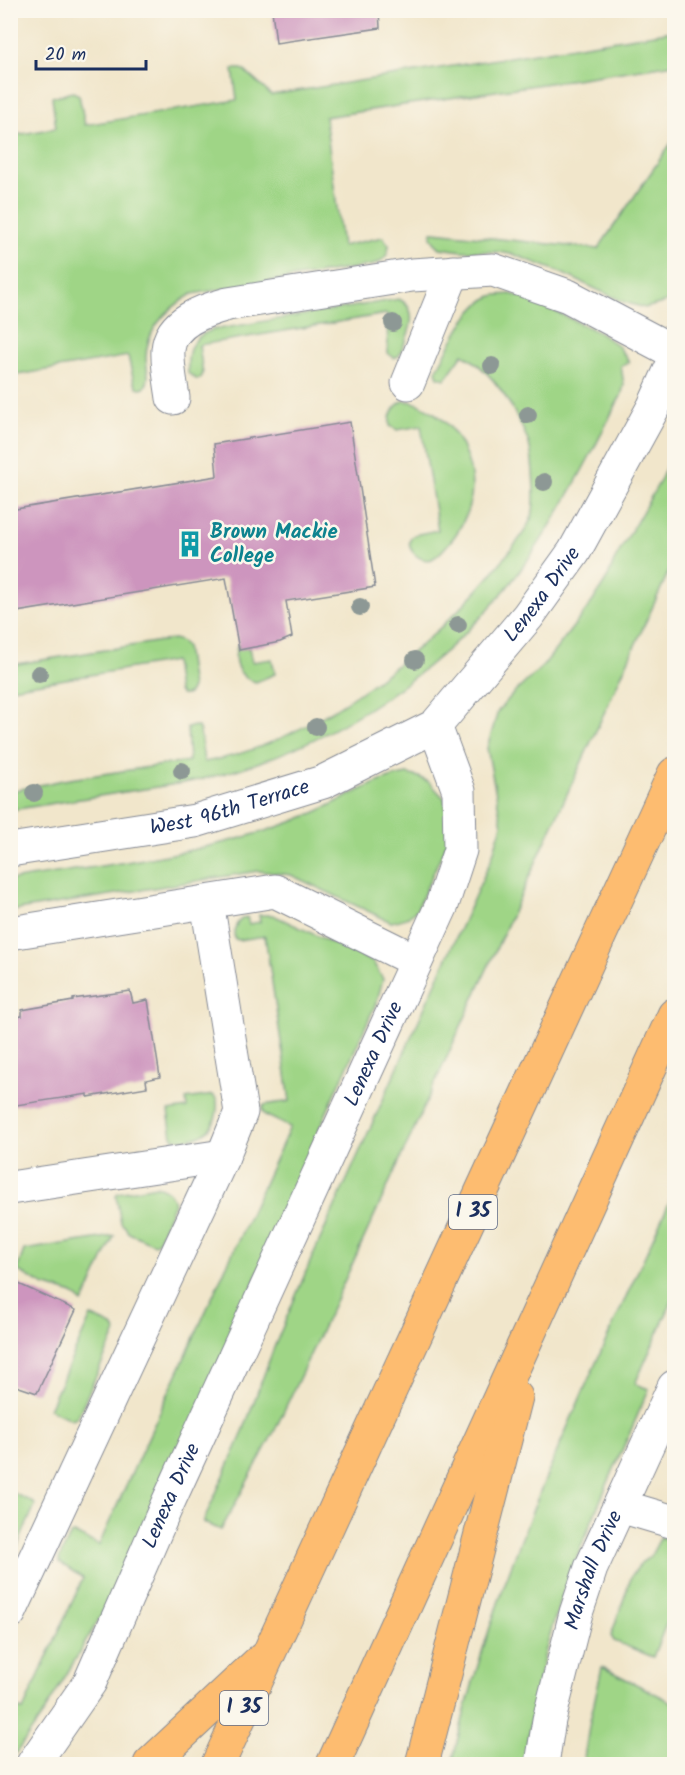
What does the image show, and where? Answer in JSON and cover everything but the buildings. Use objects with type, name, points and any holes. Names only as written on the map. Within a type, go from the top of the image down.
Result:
[{"type":"highway","name":"I 35","points":[[218,1764],[675,774]]},
{"type":"highway","points":[[333,1764],[675,1016]]},
{"type":"highway","points":[[422,1764],[537,1314]]},
{"type":"highway","points":[[150,1764],[271,1651]]},
{"type":"street","points":[[173,398],[168,349],[173,334],[184,322],[206,310],[228,304],[412,275],[493,270],[568,297],[675,352]]},
{"type":"street","points":[[408,383],[453,272]]},
{"type":"street","name":"Lenexa Drive","points":[[33,1764],[90,1682],[166,1507],[442,905],[460,850],[459,791],[435,726],[528,616],[574,552],[653,408],[675,362]]},
{"type":"street","name":"West 96th Terrace","points":[[10,850],[195,821],[323,782],[435,726]]},
{"type":"street","points":[[10,933],[275,891],[417,961]]},
{"type":"street","points":[[10,1612],[223,1156],[241,1112],[207,902]]},
{"type":"street","points":[[10,1188],[223,1156]]},
{"type":"street","name":"Marshall Drive","points":[[542,1764],[549,1720],[576,1613],[591,1568],[675,1388]]},
{"type":"street","points":[[620,1506],[675,1522]]},
{"type":"green space","points":[[674,31],[674,64],[325,117],[342,246],[383,237],[389,245],[383,260],[373,265],[192,294],[167,312],[154,328],[147,347],[148,377],[145,387],[137,387],[134,382],[128,356],[11,376],[11,136],[56,128],[52,97],[73,92],[79,95],[85,125],[237,100],[233,69],[242,69],[271,95]]},
{"type":"green space","points":[[674,139],[674,295],[666,302],[645,308],[624,302],[557,271],[515,255],[440,248],[431,237],[434,232],[598,249]]},
{"type":"green space","points":[[511,294],[529,299],[602,334],[619,347],[629,362],[621,366],[624,385],[621,396],[553,522],[527,561],[464,635],[386,697],[343,724],[299,746],[253,764],[188,782],[11,810],[11,791],[63,780],[189,761],[187,728],[194,726],[198,727],[200,732],[204,762],[245,752],[286,735],[328,713],[368,687],[407,657],[474,594],[518,540],[532,516],[534,491],[529,444],[513,409],[495,382],[472,360],[463,354],[445,379],[438,377],[436,371],[475,308],[492,296]]},
{"type":"green space","points":[[399,299],[410,311],[411,326],[399,356],[394,358],[388,353],[387,314],[199,345],[203,374],[200,379],[196,379],[188,373],[191,347],[198,337],[212,330]]},
{"type":"green space","points":[[403,401],[415,403],[442,418],[462,445],[471,477],[470,503],[462,524],[446,547],[432,559],[427,560],[413,553],[410,544],[414,535],[438,530],[421,426],[397,430],[390,426],[392,411]]},
{"type":"green space","points":[[674,449],[674,560],[339,1293],[275,1430],[221,1530],[203,1522],[241,1437],[273,1350],[313,1255],[491,860],[502,825],[487,748],[498,711],[543,666],[593,601],[660,481]]},
{"type":"green space","points":[[174,639],[186,646],[192,687],[185,695],[181,695],[178,691],[174,661],[11,688],[11,665]]},
{"type":"green space","points":[[238,644],[239,649],[249,648],[252,662],[272,659],[275,674],[256,682],[245,677],[236,662]]},
{"type":"green space","points":[[407,774],[429,782],[445,799],[448,840],[417,909],[412,915],[402,919],[391,922],[291,875],[258,871],[11,911],[11,880],[138,860],[231,841],[290,822],[372,784]]},
{"type":"green space","points":[[259,915],[273,915],[373,962],[383,979],[377,1001],[316,1136],[141,1548],[42,1716],[11,1760],[11,1707],[23,1710],[83,1578],[60,1563],[59,1559],[71,1534],[99,1545],[290,1127],[265,1115],[262,1110],[264,1105],[290,1101],[265,936],[239,940],[234,936],[236,925],[240,920],[247,917],[249,924],[260,922]]},
{"type":"green space","points":[[213,1095],[217,1100],[217,1110],[212,1126],[193,1138],[174,1139],[168,1111],[187,1108],[186,1099]]},
{"type":"green space","points":[[156,1186],[168,1192],[174,1203],[157,1243],[154,1244],[127,1231],[121,1223],[116,1196],[118,1193]]},
{"type":"green space","points":[[674,1192],[674,1297],[635,1384],[649,1389],[584,1540],[550,1633],[524,1764],[452,1764],[493,1616],[519,1544],[578,1402]]},
{"type":"green space","points":[[114,1236],[83,1303],[73,1294],[43,1285],[17,1270],[24,1250]]},
{"type":"green space","points":[[91,1316],[114,1327],[116,1332],[77,1418],[72,1420],[49,1409]]},
{"type":"green space","points":[[11,1492],[35,1505],[11,1561],[11,1517],[16,1505],[11,1502]]},
{"type":"green space","points":[[661,1537],[674,1541],[674,1615],[672,1621],[668,1619],[653,1657],[614,1641],[611,1636],[632,1575],[642,1562],[650,1557]]},
{"type":"green space","points":[[602,1667],[674,1703],[674,1764],[583,1764]]},
{"type":"place","name":"Brown Mackie College","points":[[190,544]]}]
